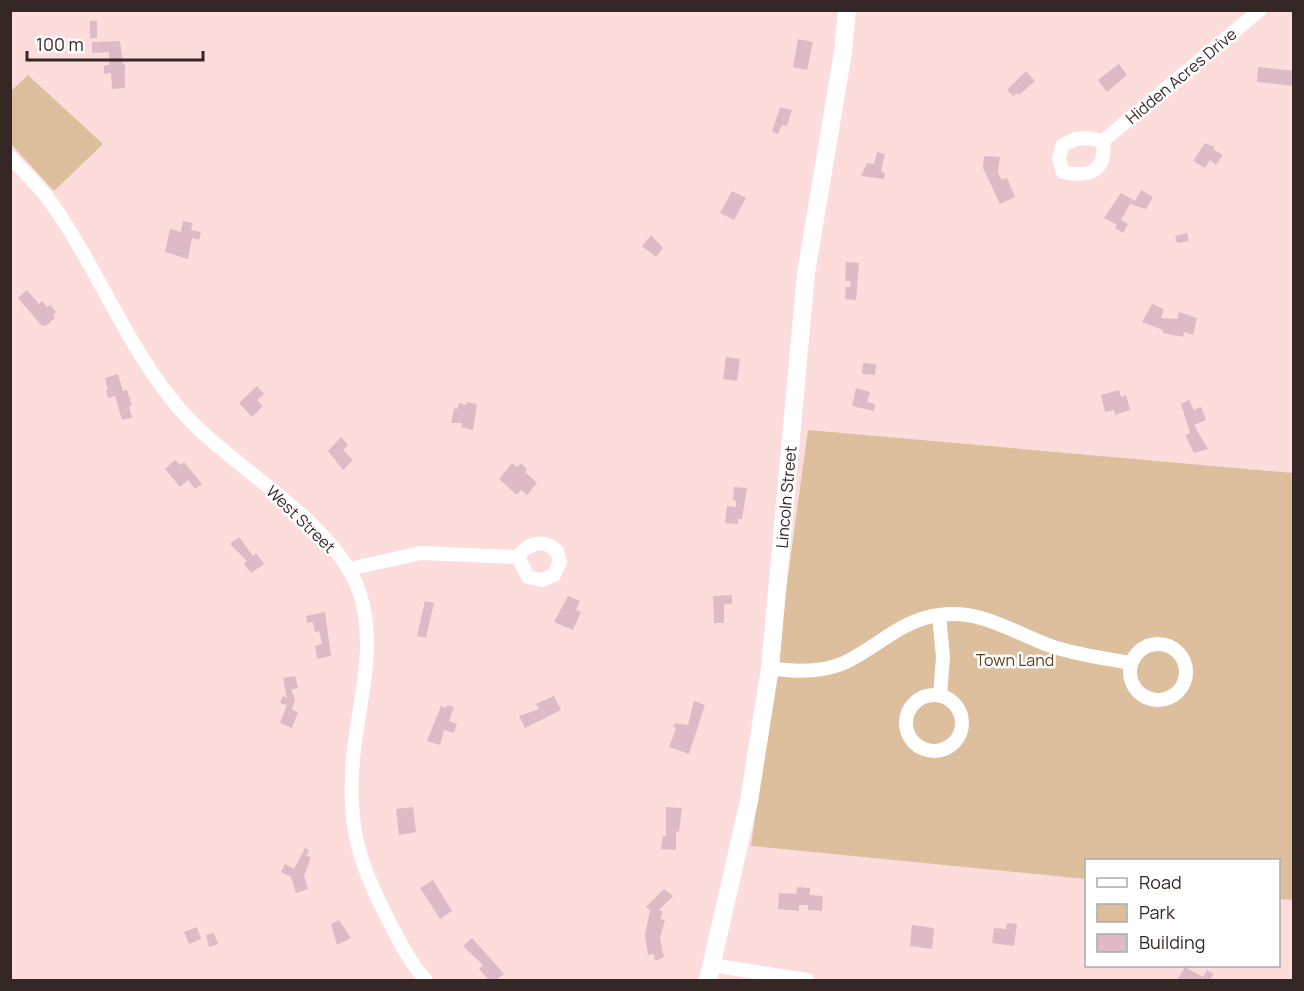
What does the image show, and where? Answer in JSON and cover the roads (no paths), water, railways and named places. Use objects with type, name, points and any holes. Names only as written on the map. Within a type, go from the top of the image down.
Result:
[{"type":"main road","name":"Lincoln Street","points":[[709,973],[749,801],[770,668],[806,273],[843,52],[847,10]]},
{"type":"street","name":"Hidden Acres Drive","points":[[1103,141],[1260,10]]},
{"type":"street","name":"West Street","points":[[10,157],[46,196],[121,321],[185,415],[321,536],[349,569],[366,617],[368,647],[352,786],[354,826],[359,855],[367,881],[411,964],[426,981]]},
{"type":"street","points":[[349,569],[421,553],[518,557]]},
{"type":"street","points":[[770,668],[809,670],[846,662],[906,623],[939,615],[962,613],[981,616],[1050,645],[1076,653],[1131,663]]},
{"type":"street","points":[[939,615],[943,657],[940,695]]},
{"type":"street","points":[[1164,645],[1173,648],[1185,663],[1184,682],[1172,697],[1163,700],[1145,698],[1132,685],[1131,663],[1145,647],[1164,645]]},
{"type":"street","points":[[940,695],[956,705],[962,723],[956,741],[939,751],[930,751],[914,743],[909,736],[906,718],[909,710],[922,698],[940,695]]},
{"type":"street","points":[[709,973],[807,981]]},
{"type":"park label","name":"Town Land","points":[[1015,660]]}]
